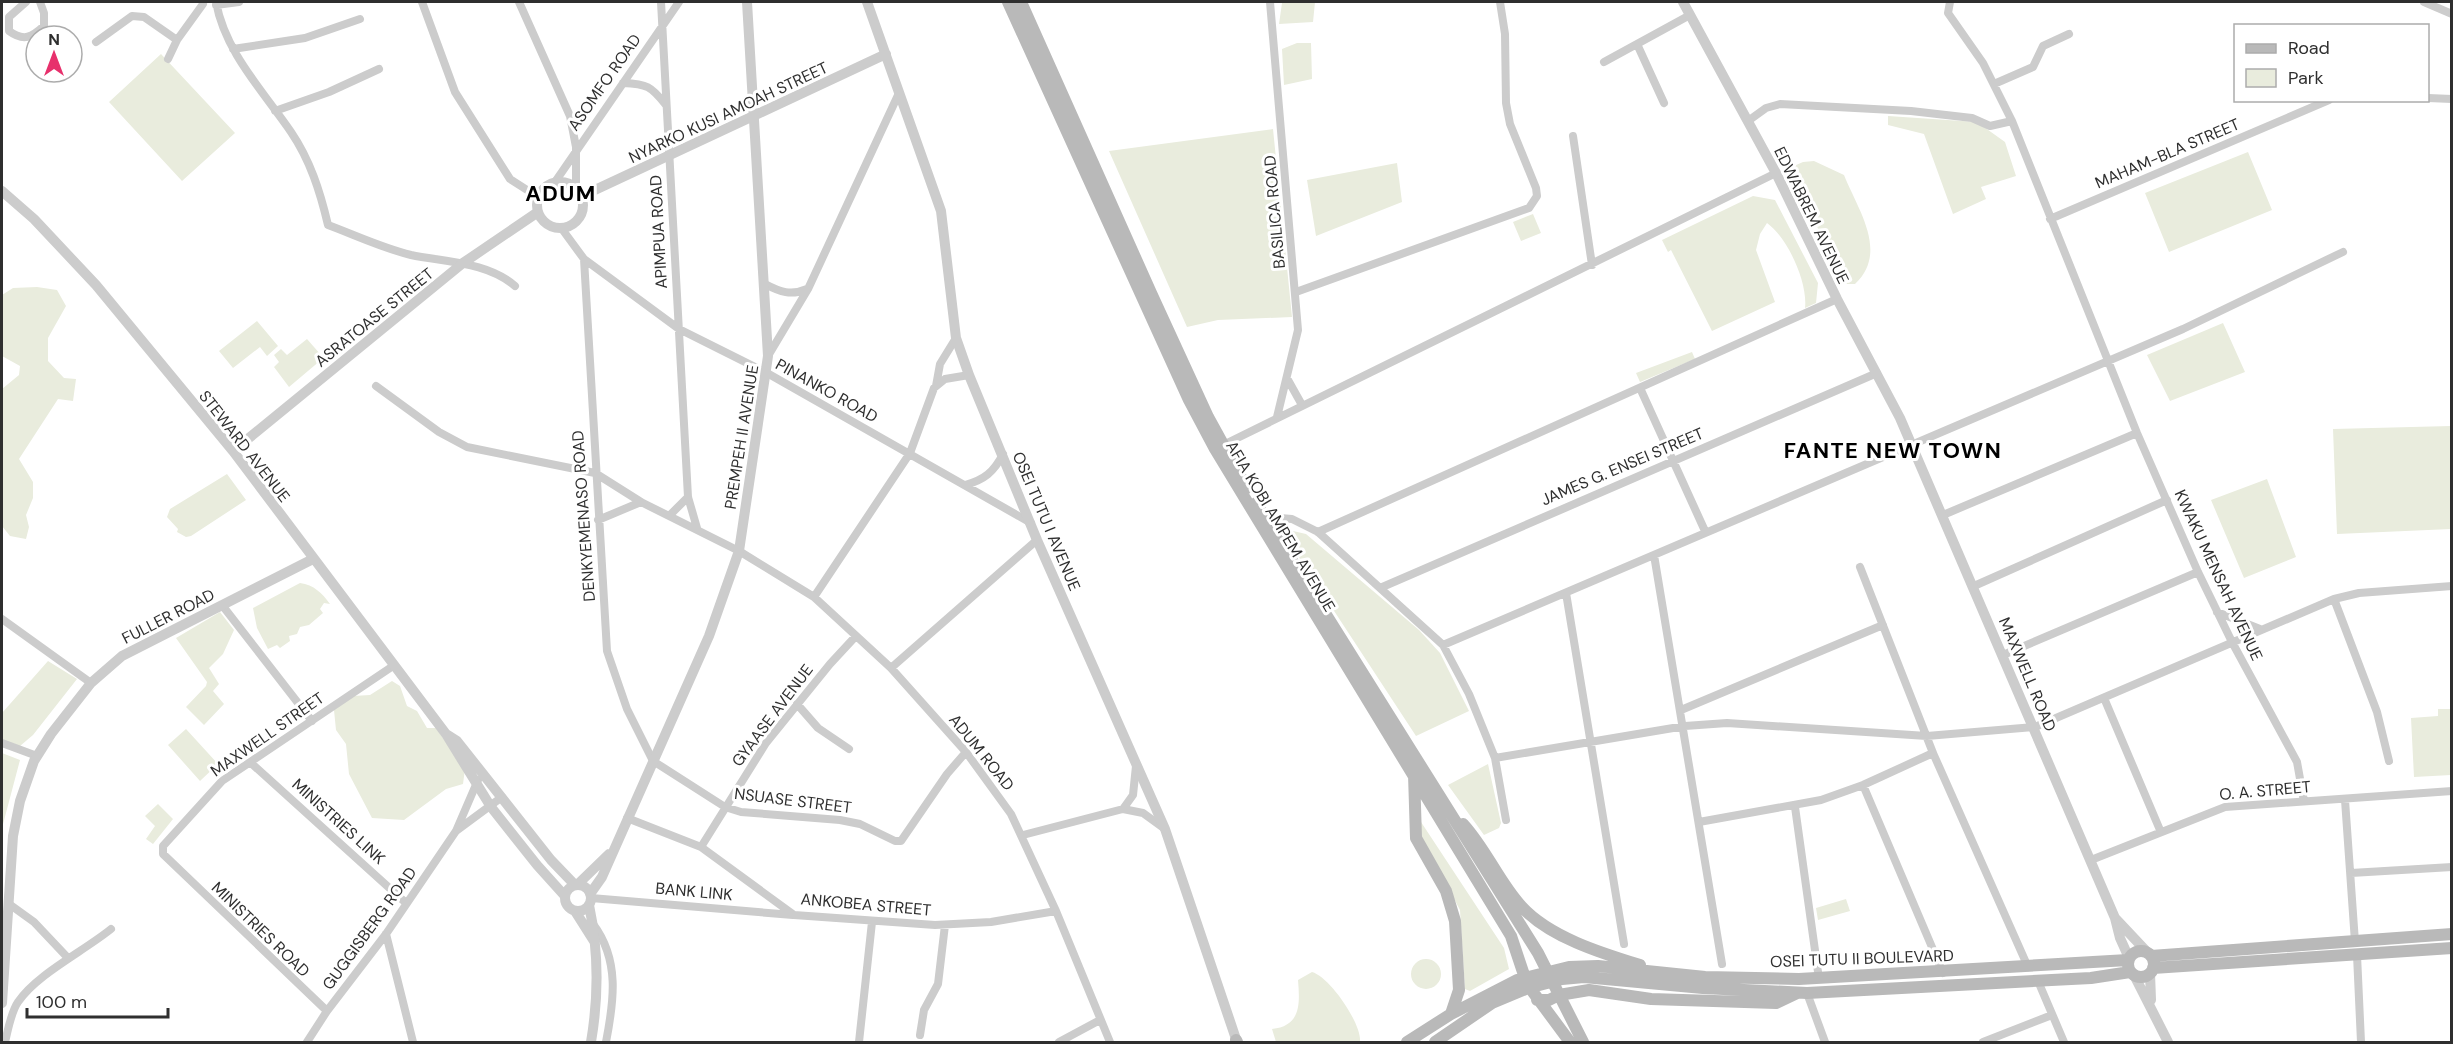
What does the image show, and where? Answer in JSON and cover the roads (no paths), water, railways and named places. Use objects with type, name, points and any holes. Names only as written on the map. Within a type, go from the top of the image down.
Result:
[{"type":"main road","name":"AFIA KOBI AMPEM AVENUE","points":[[1008,2],[1189,400],[1264,521],[1511,936],[1527,984],[1570,1042]]},
{"type":"main road","name":"AFIA KOBI AMPEM AVENUE","points":[[1021,2],[1219,447]]},
{"type":"main road","name":"AFIA KOBI AMPEM AVENUE","points":[[1264,521],[1538,953],[1583,1042]]},
{"type":"main road","points":[[1414,774],[1416,838],[1446,891],[1455,921],[1459,990],[1451,1014]]},
{"type":"main road","points":[[1439,798],[1469,831],[1523,908],[1560,934],[1661,972]]},
{"type":"main road","points":[[2150,962],[2451,934]]},
{"type":"main road","points":[[2150,962],[2145,976],[2130,966],[2137,951],[2150,962],[2357,955],[2451,948]]},
{"type":"main road","name":"OSEI TUTU II BOULEVARD","points":[[1407,1042],[1451,1014],[1517,980],[1544,971],[1598,966],[1661,972],[1704,982],[1802,993],[2038,981],[2130,966]]},
{"type":"main road","name":"OSEI TUTU II BOULEVARD","points":[[1435,1042],[1492,1003],[1528,988],[1562,979],[1704,982],[1819,979],[2028,968],[2130,966]]},
{"type":"main road","points":[[1537,1000],[1549,1000],[1559,995],[1588,990],[1662,1000],[1776,1003],[1802,993]]},
{"type":"street","points":[[26,2],[9,17],[9,31],[18,38],[32,37],[44,26],[44,13],[40,2]]},
{"type":"street","points":[[239,2],[216,3],[219,15],[233,49],[292,133],[317,181],[328,225],[410,254],[463,263],[507,279],[515,286]]},
{"type":"street","points":[[422,2],[455,92],[510,179],[538,197]]},
{"type":"street","points":[[519,2],[570,116],[576,147],[555,182]]},
{"type":"street","name":"APIMPUA ROAD","points":[[661,2],[688,497],[697,528]]},
{"type":"street","name":"ASOMFO ROAD","points":[[579,191],[576,147],[679,2]]},
{"type":"street","name":"PREMPEH II AVENUE","points":[[590,899],[602,877],[611,852],[709,636],[739,551],[768,356],[756,116],[747,2]]},
{"type":"street","name":"OSEI TUTU I AVENUE","points":[[867,2],[941,211],[956,338],[969,375],[1037,540],[1165,829],[1237,1042]]},
{"type":"street","name":"BASILICA ROAD","points":[[1270,2],[1296,292],[1297,341],[1277,417]]},
{"type":"street","points":[[1296,292],[1518,212],[1534,202],[1536,188],[1510,124],[1506,103],[1505,34],[1500,2]]},
{"type":"street","name":"EDWABREM AVENUE","points":[[1683,2],[1776,173],[1910,443]]},
{"type":"street","name":"KWAKU MENSAH AVENUE","points":[[1950,2],[1948,13],[1994,84],[2012,121],[2137,433],[2198,572],[2232,642],[2297,762],[2304,801]]},
{"type":"street","points":[[2424,2],[2451,14]]},
{"type":"street","points":[[168,59],[177,40],[202,3],[219,15]]},
{"type":"street","points":[[1604,62],[1690,15]]},
{"type":"street","points":[[96,42],[132,16],[144,17],[177,40]]},
{"type":"street","points":[[233,49],[305,38],[360,19]]},
{"type":"street","points":[[1994,84],[2033,67],[2043,46],[2069,34]]},
{"type":"street","points":[[1637,44],[1664,103]]},
{"type":"street","name":"NYARKO KUSI AMOAH STREET","points":[[579,191],[669,158],[886,54]]},
{"type":"street","points":[[275,111],[329,92],[378,69]]},
{"type":"street","points":[[623,83],[643,84],[653,89],[666,106]]},
{"type":"street","points":[[768,356],[808,289],[899,93]]},
{"type":"street","points":[[2429,98],[2451,99]]},
{"type":"street","name":"MAHAM-BLA STREET","points":[[2050,219],[2324,102]]},
{"type":"street","points":[[1748,121],[1766,108],[1780,104],[1911,111],[1972,118],[1990,126],[2012,121]]},
{"type":"street","points":[[1573,136],[1592,265]]},
{"type":"street","points":[[1219,447],[1776,173]]},
{"type":"street","points":[[555,182],[563,182],[579,191],[584,208],[581,216],[570,226],[562,228],[547,225],[538,213],[538,197],[548,185],[555,182]]},
{"type":"street","name":"STEWARD AVENUE","points":[[2,191],[34,219],[96,285],[233,451],[446,734],[491,807],[564,896]]},
{"type":"street","name":"ASRATOASE STREET","points":[[233,451],[463,263],[538,213]]},
{"type":"street","name":"PINANKO ROAD","points":[[562,228],[584,259],[679,329],[766,373],[1030,523]]},
{"type":"street","points":[[1443,645],[1910,443],[2183,329],[2343,252]]},
{"type":"street","name":"DENKYEMENASO ROAD","points":[[584,259],[607,651],[627,709],[653,761]]},
{"type":"street","points":[[765,284],[786,293],[796,294],[808,289]]},
{"type":"street","points":[[1318,532],[1837,299]]},
{"type":"street","points":[[814,597],[910,453],[936,386],[940,364],[956,338]]},
{"type":"street","name":"JAMES G. ENSEI STREET","points":[[1380,588],[1876,373]]},
{"type":"street","points":[[936,386],[945,379],[969,375]]},
{"type":"street","points":[[1288,380],[1302,405]]},
{"type":"street","points":[[376,386],[439,432],[466,447],[595,473]]},
{"type":"street","points":[[1640,388],[1705,531]]},
{"type":"street","points":[[1943,515],[2137,433]]},
{"type":"street","name":"MAXWELL ROAD","points":[[1910,443],[2091,860],[2115,918],[2130,966],[2152,1006]]},
{"type":"street","points":[[965,485],[979,481],[990,474],[1003,454]]},
{"type":"street","name":"ADUM ROAD","points":[[595,473],[641,502],[739,551],[814,597],[891,668],[966,752],[1011,813],[1056,911],[1110,1042]]},
{"type":"street","points":[[669,516],[688,497]]},
{"type":"street","points":[[1974,586],[2167,500]]},
{"type":"street","points":[[598,520],[641,502]]},
{"type":"street","points":[[1264,521],[1292,519],[1318,532],[1443,645],[1469,694],[1495,758],[1506,820]]},
{"type":"street","points":[[891,668],[1037,540]]},
{"type":"street","points":[[1654,555],[1685,726],[1722,964]]},
{"type":"street","name":"FULLER ROAD","points":[[2,1003],[13,836],[20,801],[37,756],[91,683],[122,656],[313,559]]},
{"type":"street","points":[[1860,567],[1933,753],[2028,968]]},
{"type":"street","points":[[2003,655],[2198,572]]},
{"type":"street","points":[[1495,758],[1685,726],[1749,723],[1927,736],[2035,727],[2334,599],[2359,593],[2451,586]]},
{"type":"street","points":[[1566,593],[1624,944]]},
{"type":"street","points":[[2334,599],[2377,712],[2389,761]]},
{"type":"street","points":[[222,605],[312,721]]},
{"type":"street","points":[[2217,612],[2260,630]]},
{"type":"street","points":[[2,619],[91,683]]},
{"type":"street","points":[[1681,710],[1883,625]]},
{"type":"street","name":"GYAASE AVENUE","points":[[701,847],[766,743],[796,704],[855,637]]},
{"type":"street","name":"MAXWELL STREET","points":[[176,867],[163,854],[163,846],[222,782],[393,666]]},
{"type":"street","points":[[2104,698],[2160,830]]},
{"type":"street","points":[[796,704],[818,728],[849,749]]},
{"type":"street","name":"STEWARD AVENUE","points":[[446,734],[457,741],[550,860],[576,885]]},
{"type":"street","points":[[2,743],[37,756]]},
{"type":"street","name":"NSUASE STREET","points":[[653,761],[725,807],[763,815],[850,822],[860,824],[895,841],[901,841],[947,774],[966,752]]},
{"type":"street","points":[[1699,822],[1795,807],[1863,785],[1933,753]]},
{"type":"street","name":"MINISTRIES LINK","points":[[251,763],[406,903]]},
{"type":"street","points":[[1123,809],[1133,795],[1136,766]]},
{"type":"street","name":"GUGGISBERG ROAD","points":[[307,1042],[327,1011],[386,934],[456,831],[475,782],[484,774]]},
{"type":"street","points":[[1863,785],[1943,973]]},
{"type":"street","name":"O. A. STREET","points":[[2091,860],[2160,830],[2224,807],[2451,791]]},
{"type":"street","name":"GUGGISBERG ROAD","points":[[456,831],[502,797]]},
{"type":"street","points":[[2345,800],[2355,942]]},
{"type":"street","points":[[1795,807],[1819,979]]},
{"type":"street","points":[[1023,835],[1123,809],[1143,813],[1165,829]]},
{"type":"street","name":"ANKOBEA STREET","points":[[627,818],[701,847],[794,915],[872,922],[945,925],[991,922],[1056,911]]},
{"type":"street","name":"PREMPEH II AVENUE","points":[[576,885],[611,852]]},
{"type":"street","name":"MINISTRIES ROAD","points":[[176,867],[327,1011]]},
{"type":"street","points":[[2350,873],[2451,867]]},
{"type":"street","points":[[591,1042],[598,1004],[597,947],[588,889],[576,885],[568,889],[564,896],[568,907],[575,911],[597,947]]},
{"type":"street","points":[[575,911],[590,899]]},
{"type":"street","name":"BANK LINK","points":[[590,899],[794,915]]},
{"type":"street","points":[[9,904],[34,922],[68,958]]},
{"type":"street","name":"MAXWELL ROAD","points":[[2115,918],[2150,962]]},
{"type":"street","points":[[859,1042],[872,922]]},
{"type":"street","points":[[593,924],[604,939],[613,975],[613,1007],[606,1042]]},
{"type":"street","points":[[920,1035],[924,1010],[938,984],[945,925]]},
{"type":"street","points":[[5,1042],[18,1002],[68,958],[87,949],[111,929]]},
{"type":"street","points":[[386,934],[413,1042]]},
{"type":"street","points":[[2357,955],[2361,1042]]},
{"type":"street","points":[[2150,962],[2152,1006],[2168,1042]]},
{"type":"street","points":[[2038,981],[2064,1042]]},
{"type":"street","points":[[1802,993],[1826,1042]]},
{"type":"street","points":[[1983,1042],[2052,1015]]},
{"type":"street","points":[[1059,1042],[1100,1020]]},
{"type":"district","name":"ADUM","points":[[561,193]]},
{"type":"district","name":"FANTE NEW TOWN","points":[[1893,450]]}]
